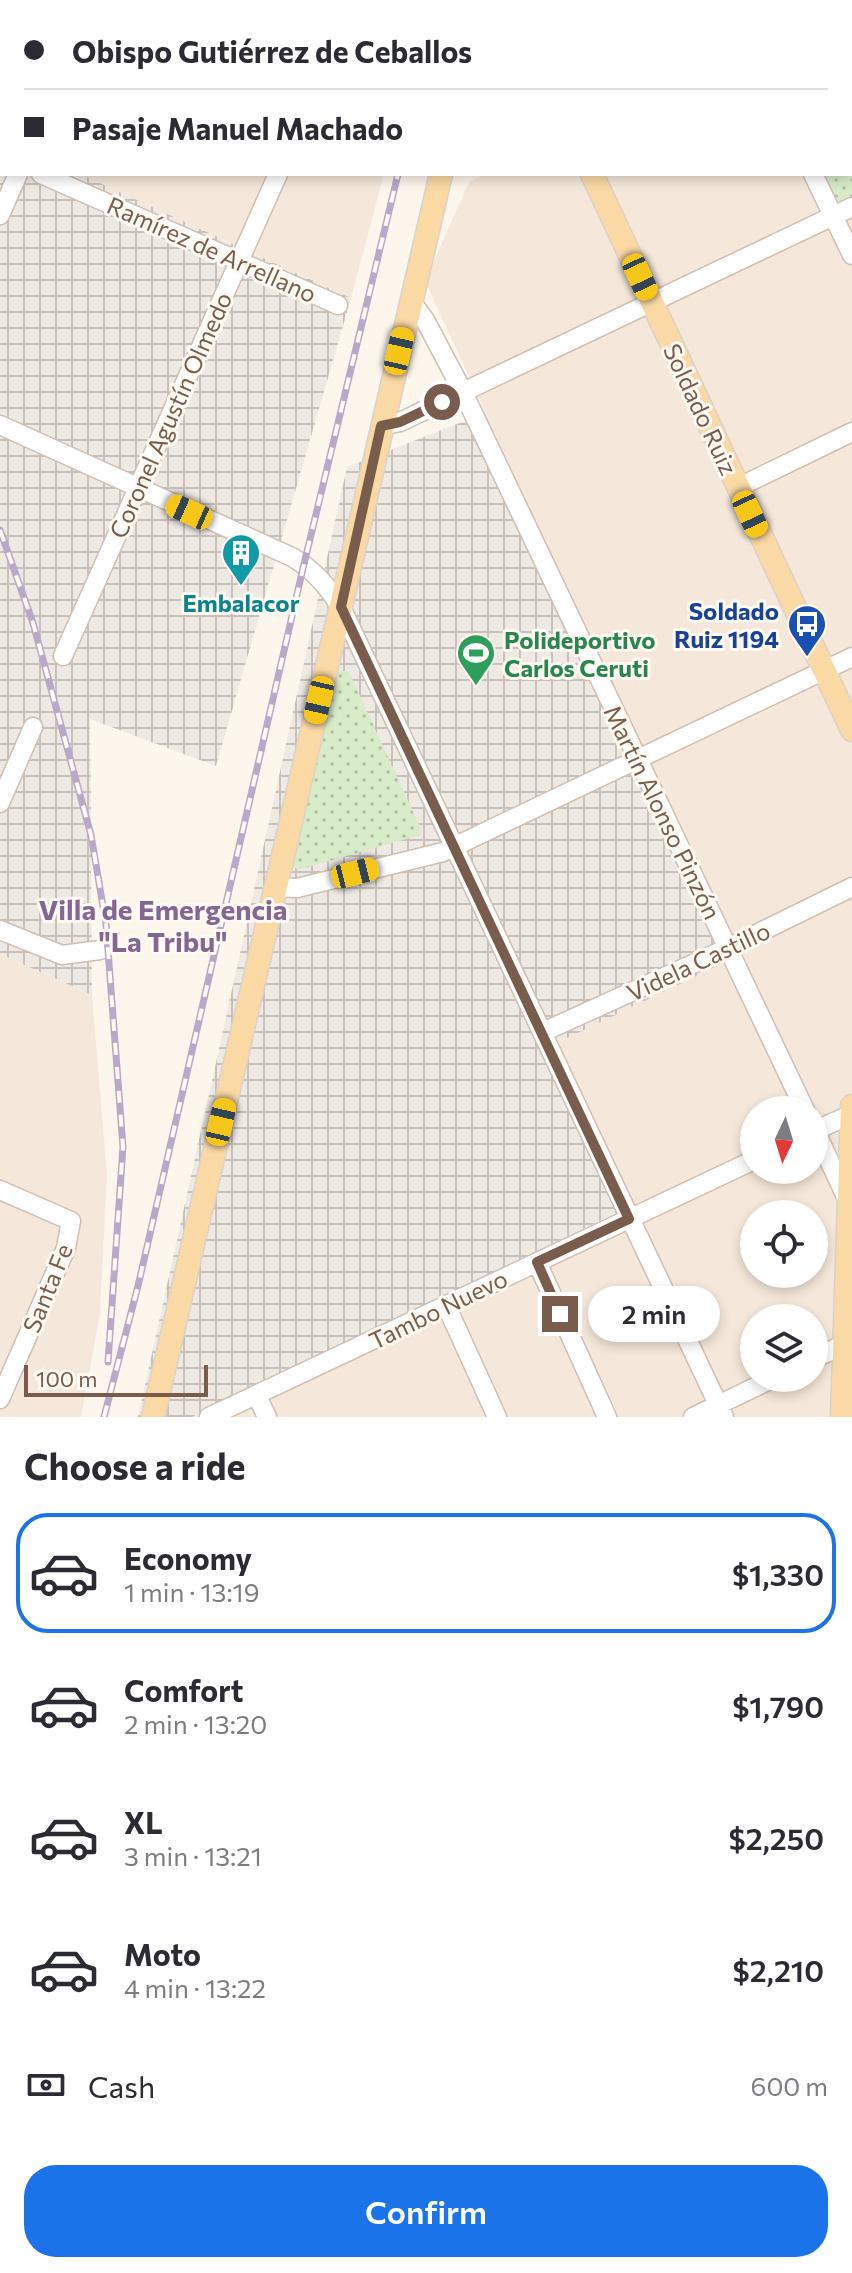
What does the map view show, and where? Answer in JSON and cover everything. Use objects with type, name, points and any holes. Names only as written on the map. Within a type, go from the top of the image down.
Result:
[{"type":"main road","points":[[153,1417],[441,176]]},
{"type":"main road","name":"Soldado Ruiz","points":[[593,176],[852,730]]},
{"type":"main road","points":[[842,1417],[848,1342],[852,1106]]},
{"type":"street","points":[[0,215],[17,176]]},
{"type":"street","name":"Ramírez de Arrellano","points":[[46,176],[338,305]]},
{"type":"street","name":"Coronel Agustín Olmedo","points":[[63,656],[277,176]]},
{"type":"street","points":[[814,176],[852,255]]},
{"type":"street","points":[[381,426],[400,422],[852,207]]},
{"type":"street","name":"Martín Alonso Pinzón","points":[[411,301],[425,320],[463,392],[798,1096]]},
{"type":"street","points":[[0,425],[304,564],[327,586],[341,607],[721,1411]]},
{"type":"street","points":[[737,488],[852,432]]},
{"type":"street","points":[[276,887],[297,888],[455,847],[852,657]]},
{"type":"street","points":[[0,803],[8,762],[33,727]]},
{"type":"street","name":"Videla Castillo","points":[[543,1032],[728,948],[852,887]]},
{"type":"street","points":[[0,930],[62,955],[100,950]]},
{"type":"street","points":[[828,1124],[852,1114]]},
{"type":"street","points":[[828,1160],[851,1209]]},
{"type":"street","name":"Tambo Nuevo","points":[[209,1417],[740,1167]]},
{"type":"street","name":"Santa Fe","points":[[0,1190],[71,1221],[66,1248],[0,1399]]},
{"type":"street","points":[[537,1262],[607,1417]]},
{"type":"street","points":[[446,1305],[497,1417]]},
{"type":"street","points":[[828,1352],[848,1342]]},
{"type":"street","points":[[693,1417],[721,1411],[752,1392]]},
{"type":"street","points":[[257,1396],[267,1417]]},
{"type":"shaded area","points":[[0,176],[84,176],[351,298],[216,766],[90,719],[92,995],[0,954]]},
{"type":"shaded area","points":[[84,176],[383,176],[351,298]]},
{"type":"shaded area","points":[[481,176],[852,176],[852,1417],[192,1417],[635,1204],[557,1043],[735,957],[425,281],[469,182]]},
{"type":"shaded area","points":[[485,413],[736,957],[557,1043],[635,1204],[192,1417],[138,1417],[347,467]]},
{"type":"shaded area","points":[[0,954],[92,995],[107,1173],[100,1314],[81,1417],[0,1417]]},
{"type":"green space","points":[[818,176],[852,176],[852,201],[834,210]]},
{"type":"green space","points":[[339,670],[349,672],[421,829],[420,835],[298,870],[293,863]]},
{"type":"railway","points":[[104,1417],[138,1286],[304,564],[398,176]]},
{"type":"railway","points":[[0,530],[33,623],[91,835],[106,924],[123,1147],[108,1362]]},
{"type":"place","name":"Embalacor","points":[[241,587]]},
{"type":"place","name":"Soldado Ruiz 1194","points":[[807,658]]},
{"type":"place","name":"Polideportivo Carlos Ceruti","points":[[476,687]]},
{"type":"district","name":"Villa de Emergencia \"La Tribu\"","points":[[163,925]]},
{"type":"route","points":[[442,402],[400,422],[381,426],[341,607],[629,1219],[537,1262],[560,1314]]}]
